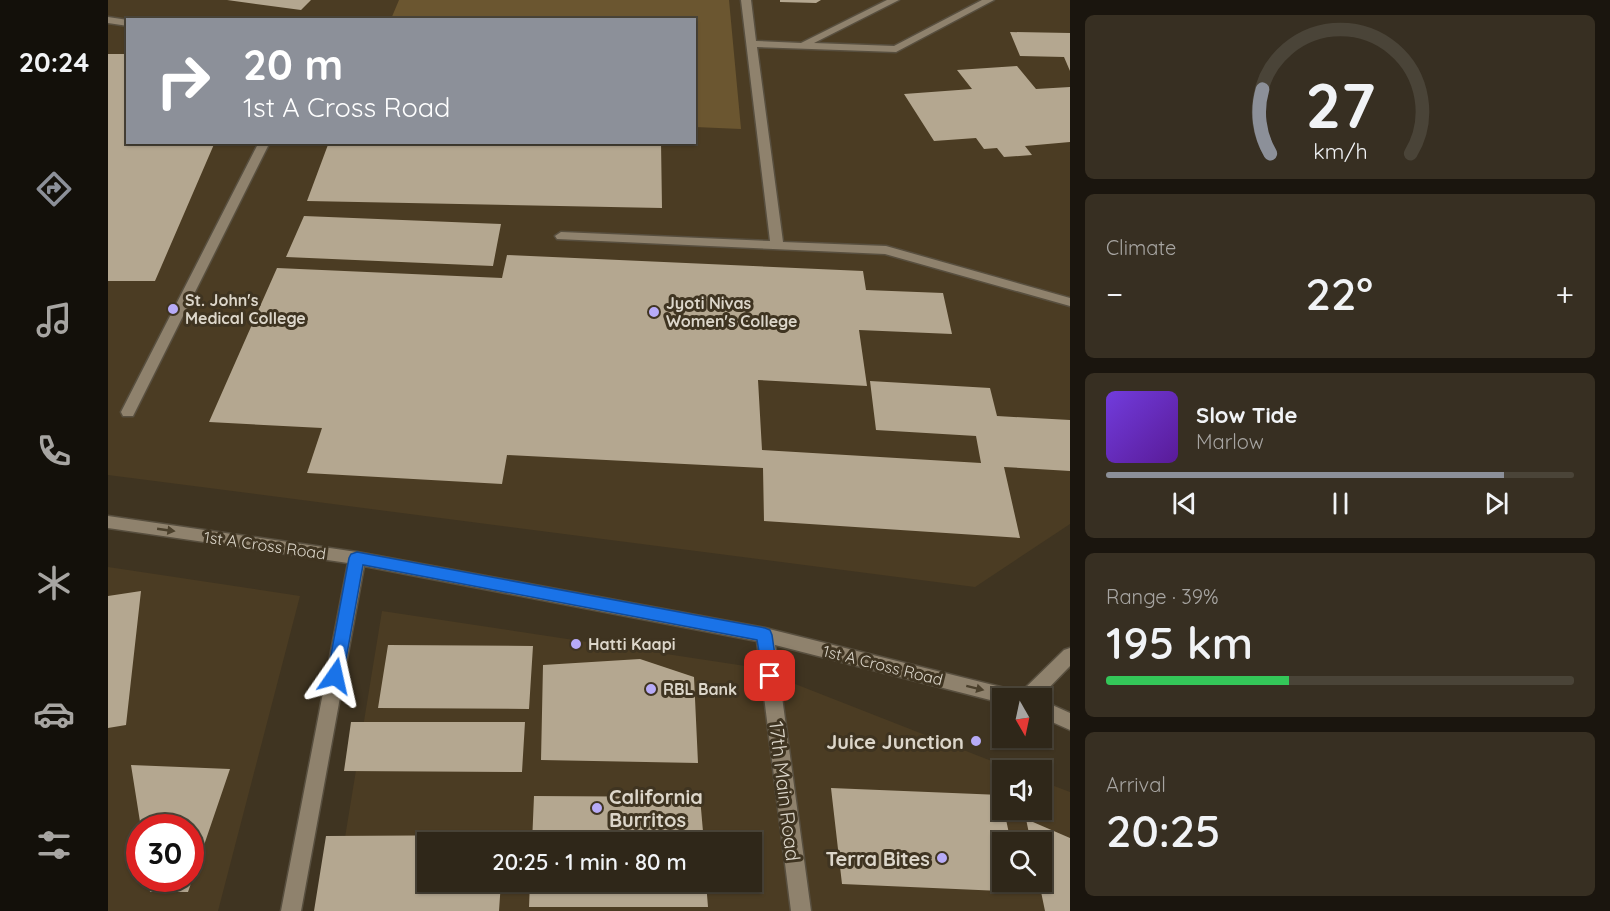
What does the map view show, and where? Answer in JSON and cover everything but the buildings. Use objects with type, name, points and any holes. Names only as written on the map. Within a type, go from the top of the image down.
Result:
[{"type":"street","points":[[746,0],[777,246]]},
{"type":"street","points":[[802,46],[894,0]]},
{"type":"street","points":[[752,44],[896,49],[988,0]]},
{"type":"street","points":[[108,20],[126,23]]},
{"type":"street","points":[[128,412],[264,144]]},
{"type":"street","points":[[561,236],[886,250],[1070,302]]},
{"type":"street","name":"1st A Cross Road","points":[[108,522],[357,558],[765,635],[992,692]]},
{"type":"street","points":[[291,911],[357,558]]},
{"type":"street","name":"17th Main Road","points":[[765,635],[801,911]]},
{"type":"street","points":[[1037,688],[1070,655]]},
{"type":"street","points":[[1052,713],[1070,722]]},
{"type":"shaded area","name":"Jyoti Nivas Women's College","points":[[108,0],[1070,0],[1070,524],[975,587],[108,475]]},
{"type":"shaded area","points":[[399,0],[729,0],[741,129],[696,127],[696,18],[391,18]]},
{"type":"shaded area","points":[[108,567],[300,596],[218,911],[108,911]]},
{"type":"shaded area","points":[[382,611],[752,667],[992,761],[992,820],[1052,820],[1052,785],[1070,792],[1070,911],[333,911]]},
{"type":"place","name":"St. John's Medical College","points":[[173,309]]},
{"type":"place","name":"Jyoti Nivas Women's College","points":[[654,312]]},
{"type":"place","name":"Hatti Kaapi","points":[[576,644]]},
{"type":"place","name":"RBL Bank","points":[[651,689]]},
{"type":"place","name":"Juice Junction","points":[[976,741]]},
{"type":"place","name":"California Burritos","points":[[597,808]]},
{"type":"place","name":"Terra Bites","points":[[942,858]]},
{"type":"route","points":[[335,676],[357,558],[765,635],[770,676]]}]
